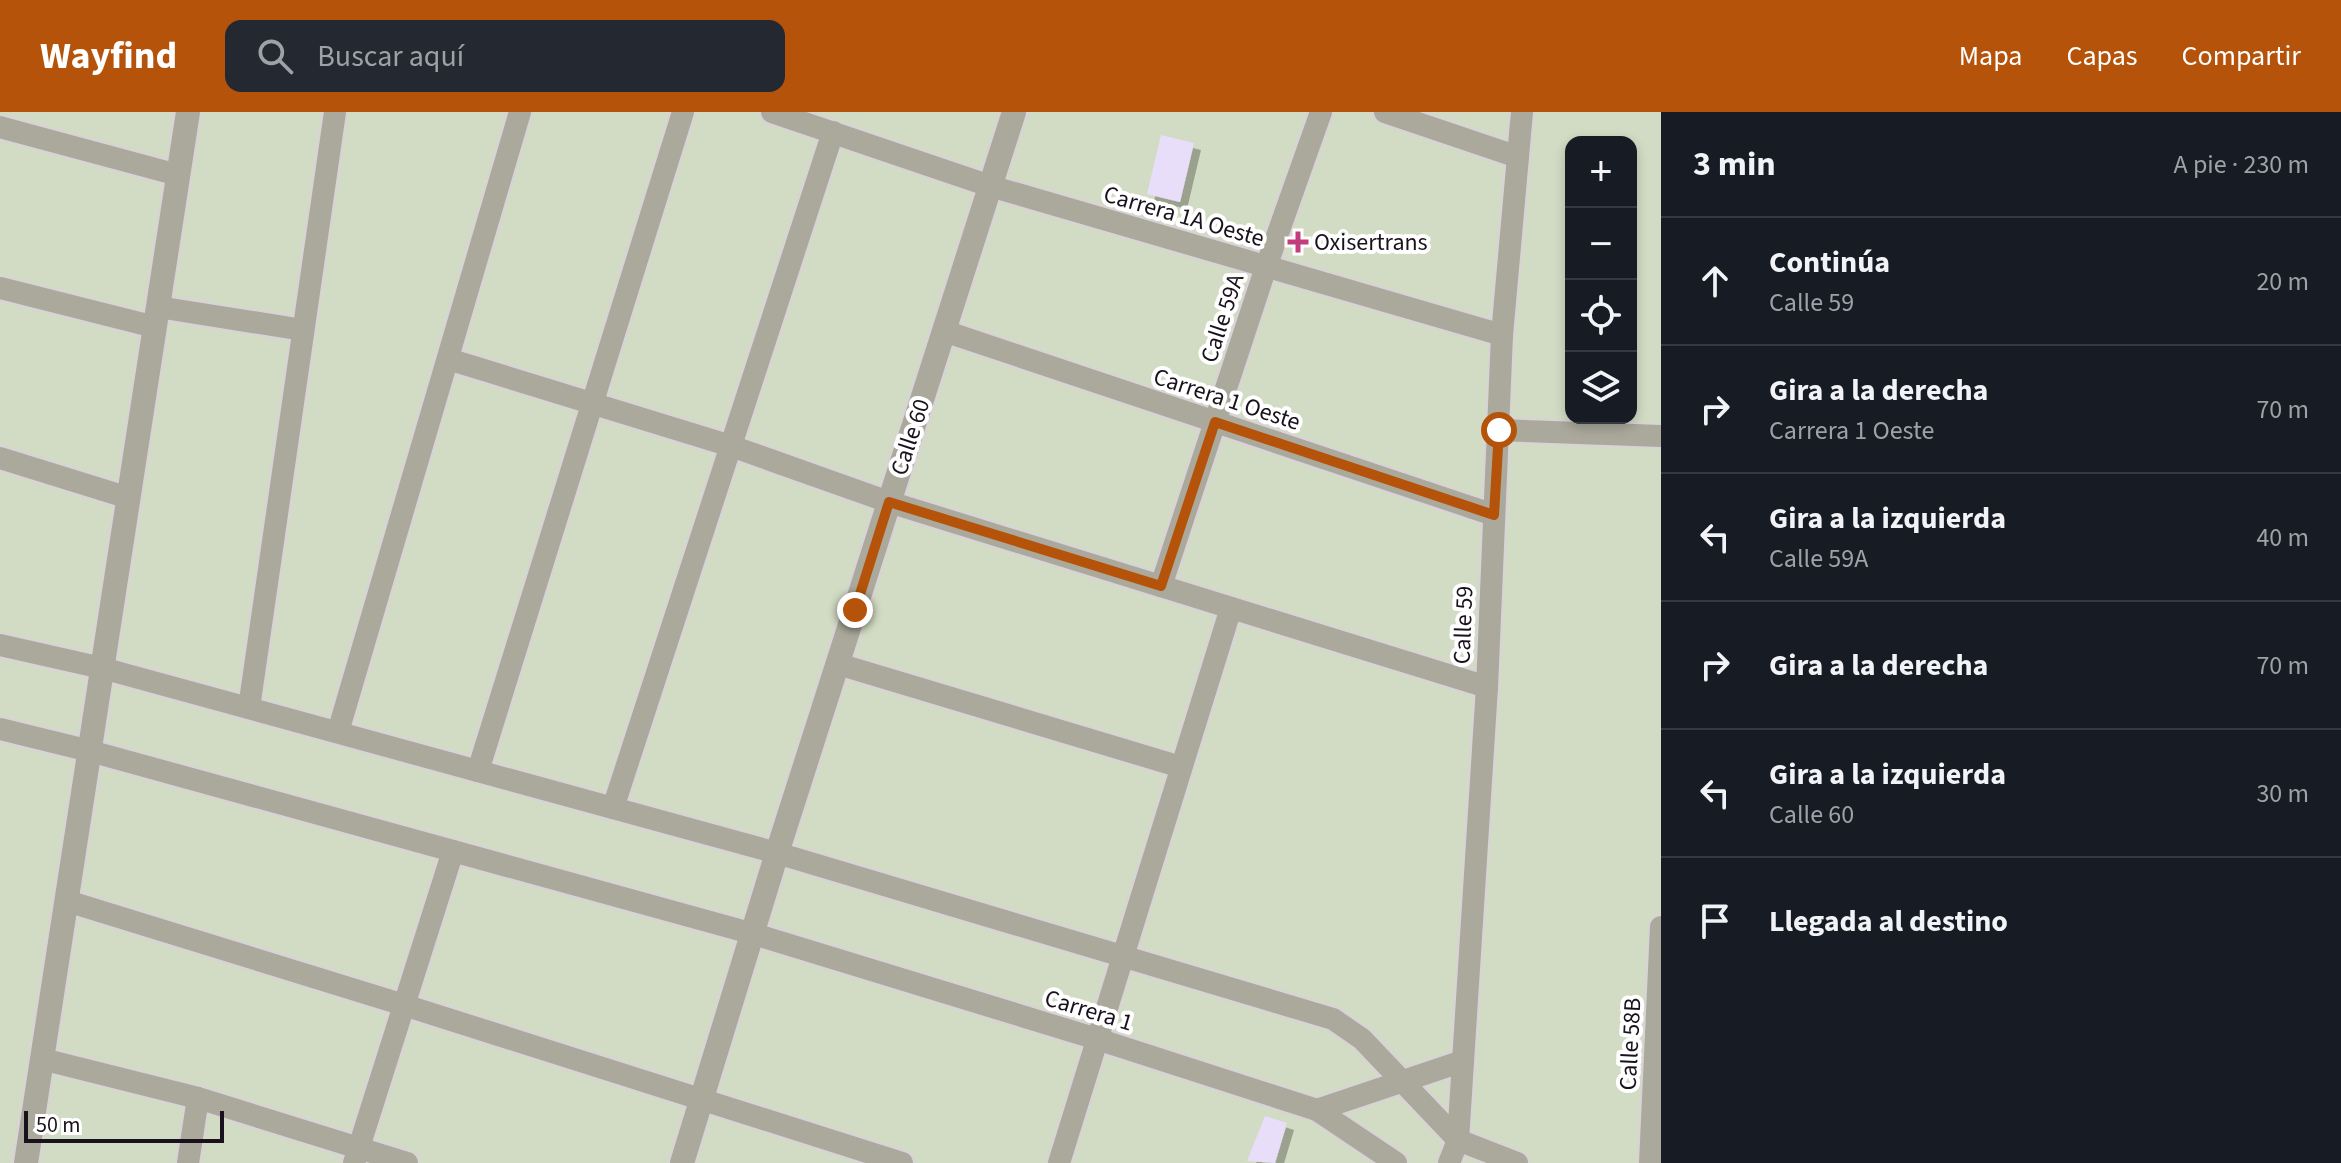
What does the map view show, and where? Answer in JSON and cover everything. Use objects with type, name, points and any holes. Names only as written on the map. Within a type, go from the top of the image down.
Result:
[{"type":"street","points":[[26,1163],[188,112]]},
{"type":"street","points":[[249,708],[335,112]]},
{"type":"street","points":[[338,732],[520,112]]},
{"type":"street","points":[[478,771],[683,112]]},
{"type":"street","name":"Carrera 1A Oeste","points":[[772,112],[990,186],[1502,335]]},
{"type":"street","name":"Calle 60","points":[[682,1163],[777,853],[1014,112]]},
{"type":"street","name":"Calle 59A","points":[[1161,586],[1266,267],[1321,112]]},
{"type":"street","points":[[1385,112],[1518,157]]},
{"type":"street","name":"Calle 59","points":[[1449,1163],[1458,1140],[1487,687],[1502,335],[1522,112]]},
{"type":"street","points":[[0,127],[178,175]]},
{"type":"street","points":[[613,808],[833,132]]},
{"type":"street","points":[[0,288],[156,317],[303,330]]},
{"type":"street","name":"Carrera 1 Oeste","points":[[944,331],[1494,515]]},
{"type":"street","points":[[448,359],[731,446],[889,502],[1487,687]]},
{"type":"street","points":[[1499,430],[1661,436]]},
{"type":"street","points":[[0,458],[129,498]]},
{"type":"street","points":[[1059,1163],[1231,608]]},
{"type":"street","points":[[0,645],[102,668],[777,853],[1333,1019],[1362,1039],[1458,1140],[1517,1163]]},
{"type":"street","points":[[838,664],[1181,767]]},
{"type":"street","name":"Carrera 1","points":[[0,729],[754,934],[1097,1039],[1317,1110],[1396,1163]]},
{"type":"street","points":[[357,1155],[453,851]]},
{"type":"street","points":[[67,901],[902,1163]]},
{"type":"street","name":"Calle 58B","points":[[1650,1163],[1661,927]]},
{"type":"street","points":[[42,1059],[198,1098],[357,1155],[407,1163]]},
{"type":"street","points":[[1317,1110],[1463,1061]]},
{"type":"street","points":[[188,1163],[198,1098]]},
{"type":"green space","points":[[0,112],[1661,112],[1661,1163],[0,1163]]},
{"type":"building","points":[[1161,135],[1194,143],[1180,202],[1147,194]]},
{"type":"building","points":[[1265,1116],[1287,1123],[1275,1163],[1247,1161]]},
{"type":"place","name":"Oxisertrans","points":[[1298,242]]},
{"type":"route","points":[[855,610],[889,502],[1161,586],[1215,422],[1494,515],[1499,430]]}]
